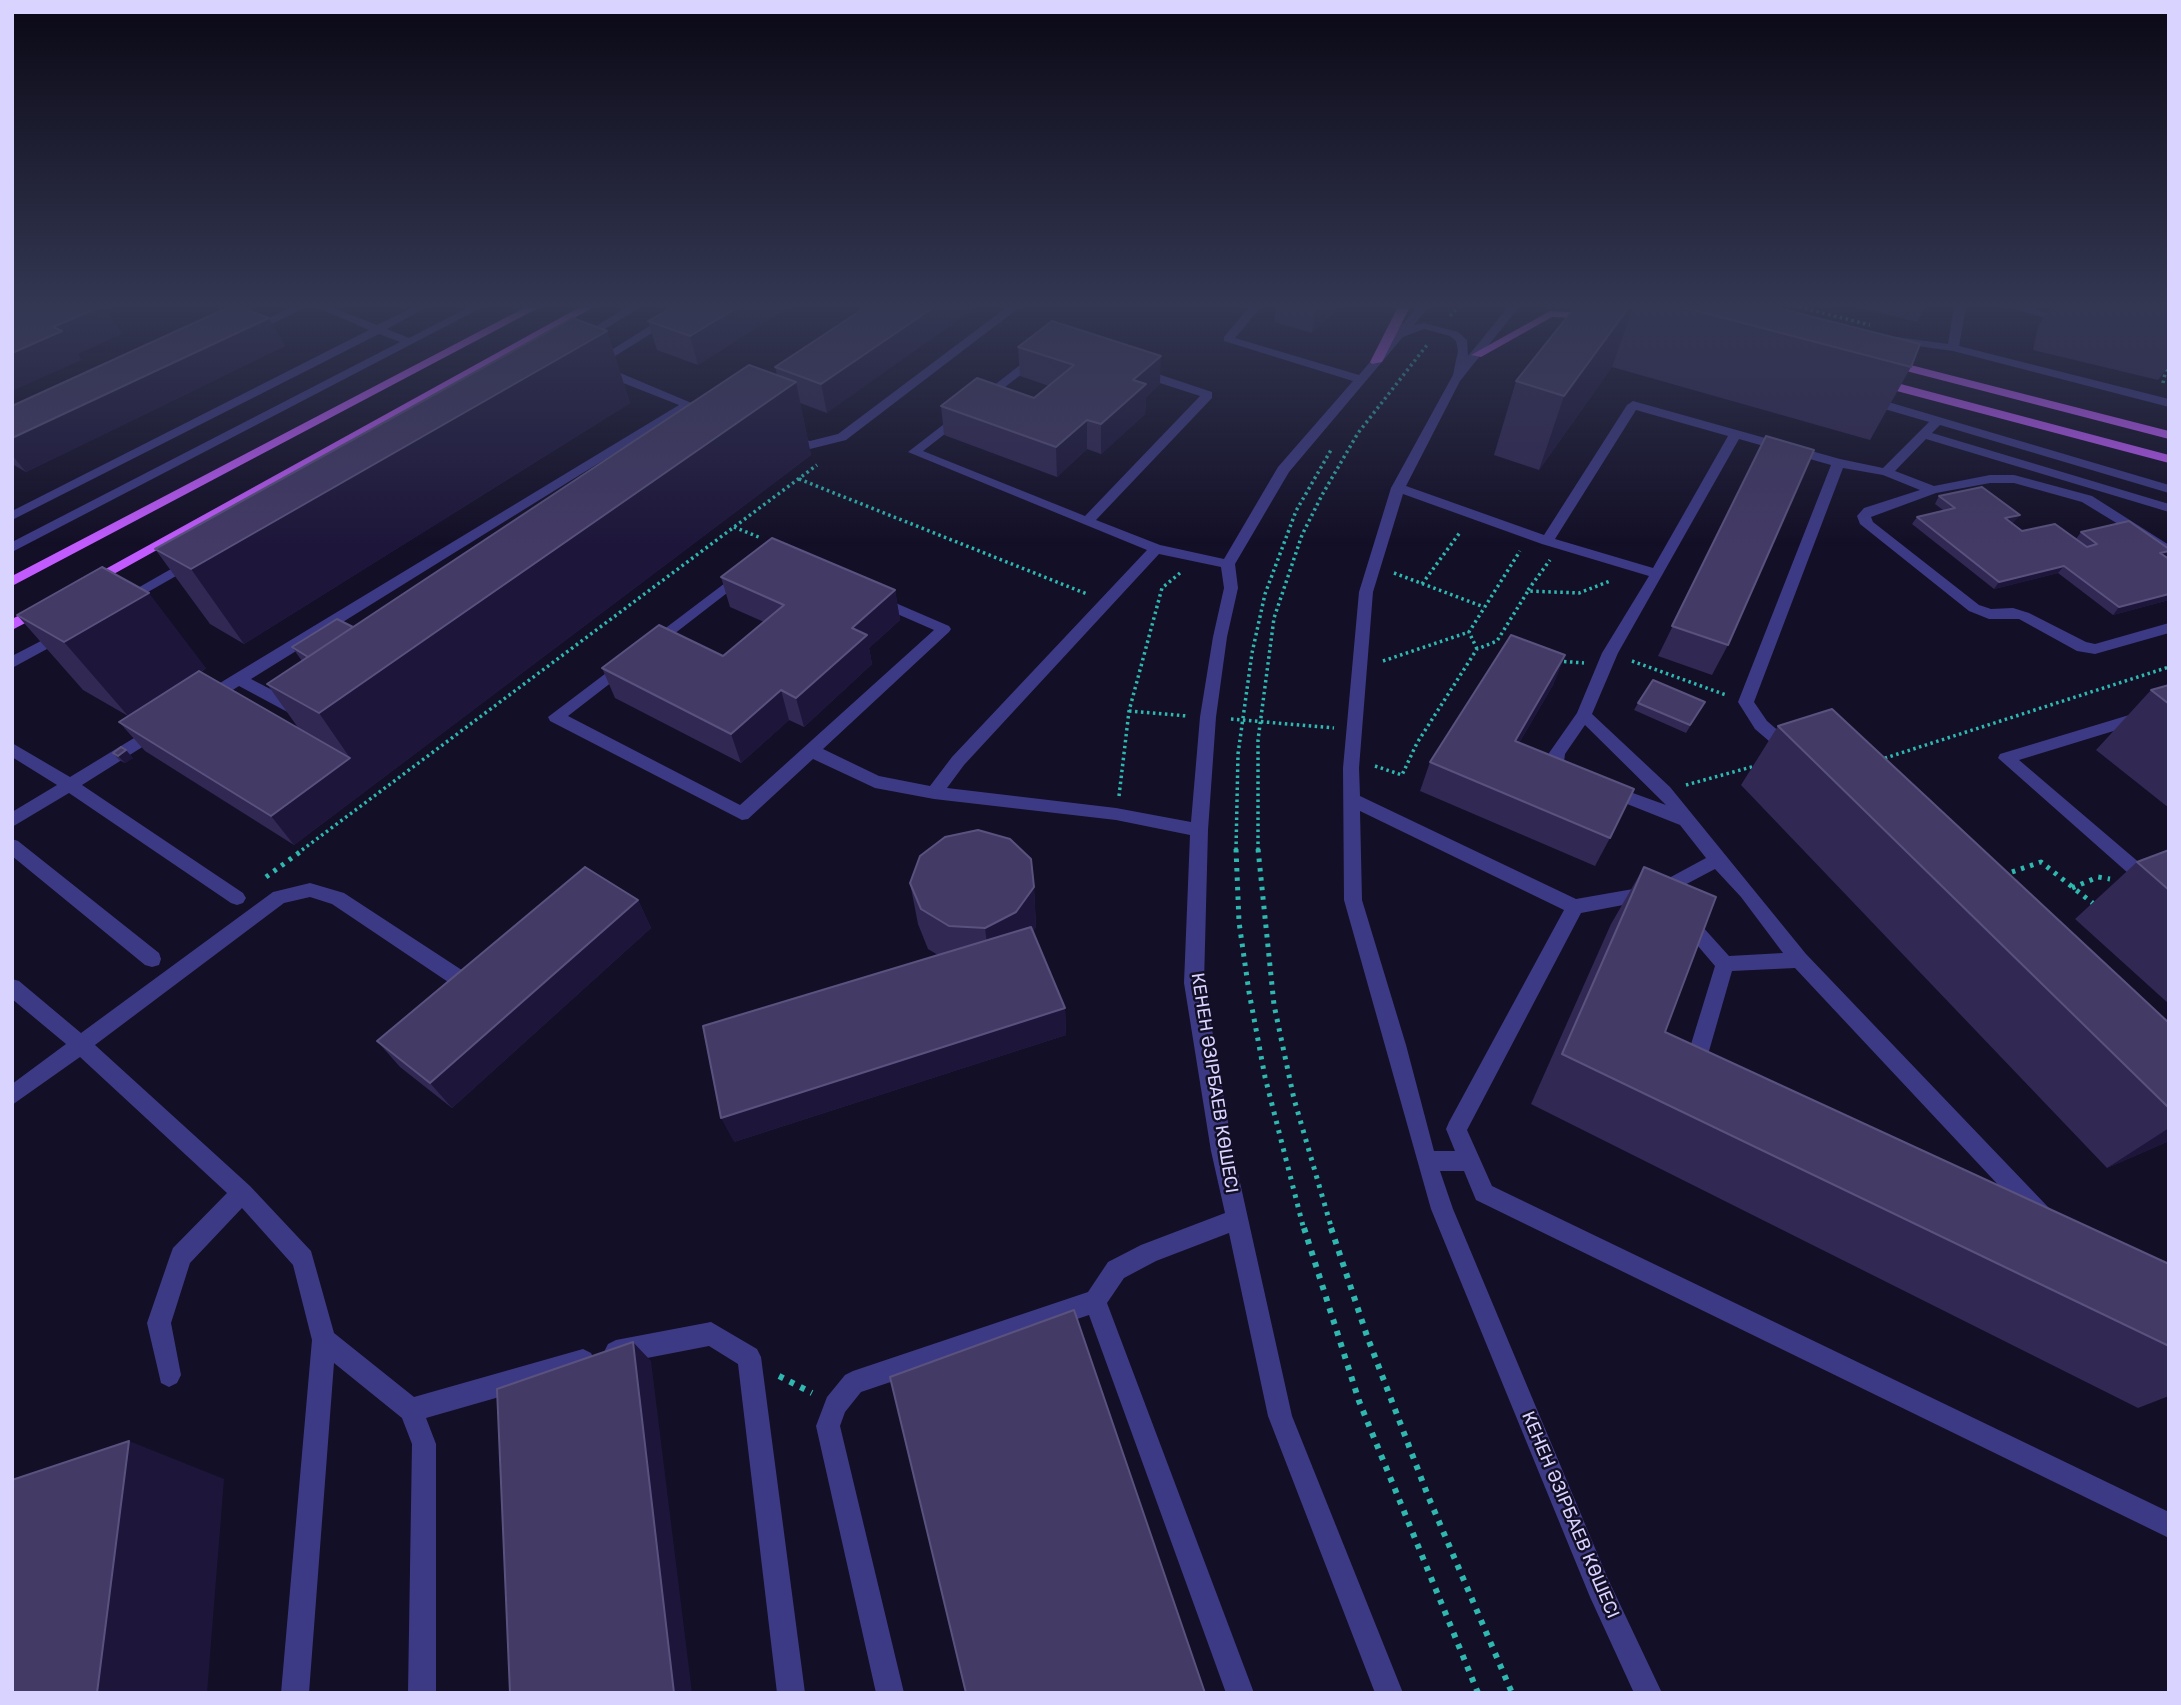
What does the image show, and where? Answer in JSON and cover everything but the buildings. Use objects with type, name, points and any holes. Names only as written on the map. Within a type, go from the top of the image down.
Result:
[{"type":"main road","points":[[12,582],[383,387]]},
{"type":"main road","points":[[12,625],[444,387]]},
{"type":"main road","points":[[1894,387],[2169,459]]},
{"type":"main road","points":[[1978,387],[2169,435]]},
{"type":"street","points":[[16,509],[263,387]]},
{"type":"street","points":[[14,546],[324,387]]},
{"type":"street","points":[[193,707],[694,406],[645,387]]},
{"type":"street","points":[[776,436],[810,445],[842,437],[909,387]]},
{"type":"street","points":[[998,387],[914,452],[1156,549],[1228,564],[1283,470],[1354,387]]},
{"type":"street","points":[[1088,520],[1208,395],[1183,387]]},
{"type":"street","name":"КЕНЕН ӘЗІРБАЕВ КӨШЕСІ","points":[[1452,387],[1398,488],[1366,592],[1354,730],[1353,900],[1396,1045],[1426,1161],[1448,1222],[1599,1588],[1648,1693]]},
{"type":"street","points":[[2117,387],[2165,398]]},
{"type":"street","points":[[1857,397],[2169,489]]},
{"type":"street","points":[[1547,541],[1633,405],[1838,463],[1886,472],[1933,490]]},
{"type":"street","points":[[1886,472],[1926,435],[1938,420]]},
{"type":"street","points":[[1683,819],[1565,774],[1556,764],[1557,753],[1584,715],[1608,658],[1735,434]]},
{"type":"street","points":[[1926,435],[2169,508]]},
{"type":"street","points":[[1800,759],[1761,725],[1746,702],[1838,463]]},
{"type":"street","points":[[2169,551],[2087,499],[2014,479],[1990,479],[1933,490],[1869,511],[1864,516],[1867,524],[1974,608],[1989,614],[2013,613],[2024,616],[2082,648],[2095,649],[2169,628]]},
{"type":"street","points":[[1398,488],[1547,541],[1657,574]]},
{"type":"street","points":[[16,509],[53,527]]},
{"type":"street","points":[[933,793],[958,761],[1156,549]]},
{"type":"street","points":[[110,608],[207,553]]},
{"type":"street","points":[[770,553],[944,629],[812,751],[743,814],[556,718],[770,553]]},
{"type":"street","name":"КЕНЕН ӘЗІРБАЕВ КӨШЕСІ","points":[[1228,564],[1231,588],[1220,637],[1208,718],[1199,830],[1194,983],[1222,1151],[1280,1416],[1389,1693]]},
{"type":"street","points":[[12,663],[73,629]]},
{"type":"street","points":[[238,679],[310,716]]},
{"type":"street","points":[[2169,708],[2006,758],[2169,899]]},
{"type":"street","points":[[1584,715],[1664,791],[1683,819],[1747,892],[1799,960],[2055,1230]]},
{"type":"street","points":[[12,821],[171,721]]},
{"type":"street","points":[[12,749],[237,898]]},
{"type":"street","points":[[812,751],[875,782],[933,793],[1116,814],[1199,830]]},
{"type":"street","points":[[1352,800],[1575,907],[1660,891],[1717,860]]},
{"type":"street","points":[[12,846],[152,959]]},
{"type":"street","points":[[12,1096],[279,897],[310,890],[338,898],[467,984]]},
{"type":"street","points":[[1660,891],[1725,964]]},
{"type":"street","points":[[1575,907],[1456,1129],[1484,1193],[2169,1525]]},
{"type":"street","points":[[1725,964],[1799,960]]},
{"type":"street","points":[[1711,1090],[1694,1067],[1725,964]]},
{"type":"street","points":[[12,987],[81,1045],[242,1193],[303,1259],[324,1340],[295,1693]]},
{"type":"street","points":[[1426,1161],[1470,1161]]},
{"type":"street","points":[[169,1375],[159,1322],[181,1256],[242,1193]]},
{"type":"street","points":[[890,1693],[828,1426],[835,1405],[853,1383],[1095,1301],[1116,1270],[1238,1219]]},
{"type":"street","points":[[1095,1301],[1240,1693]]},
{"type":"street","points":[[411,1410],[646,1345],[711,1334],[749,1357],[791,1693]]},
{"type":"street","points":[[324,1340],[411,1410],[424,1444],[422,1693]]},
{"type":"path","points":[[1394,387],[1358,433],[1322,495],[1303,535],[1274,618],[1259,720],[1258,865],[1274,1005],[1294,1099],[1324,1204],[1367,1336],[1428,1496],[1512,1693]]},
{"type":"path","points":[[1338,440],[1296,511],[1265,594],[1252,653],[1238,754],[1236,834],[1240,922],[1249,992],[1265,1077],[1296,1203],[1359,1401],[1478,1693]]},
{"type":"path","points":[[237,898],[823,460],[828,442]]},
{"type":"path","points":[[798,479],[1106,602]]},
{"type":"path","points":[[734,527],[772,543]]},
{"type":"path","points":[[1422,584],[1464,528]]},
{"type":"path","points":[[1380,662],[1469,632],[1522,549],[1510,545]]},
{"type":"path","points":[[1116,814],[1129,711],[1162,587],[1180,573],[1192,556]]},
{"type":"path","points":[[1375,766],[1402,775],[1417,743],[1477,649],[1497,640],[1550,560]]},
{"type":"path","points":[[1390,572],[1484,607]]},
{"type":"path","points":[[1528,591],[1579,593],[1614,579],[1602,575]]},
{"type":"path","points":[[1469,632],[1477,649]]},
{"type":"path","points":[[1497,640],[1510,645]]},
{"type":"path","points":[[1550,659],[1563,663],[1608,658],[1746,702]]},
{"type":"path","points":[[1866,764],[2169,667]]},
{"type":"path","points":[[1129,711],[1354,730]]},
{"type":"path","points":[[1664,791],[1800,759]]},
{"type":"path","points":[[1997,877],[2041,862],[2093,906],[2104,902]]},
{"type":"path","points":[[2072,888],[2098,877],[2110,878],[2118,886]]},
{"type":"path","points":[[749,1357],[776,1375],[835,1405]]}]
